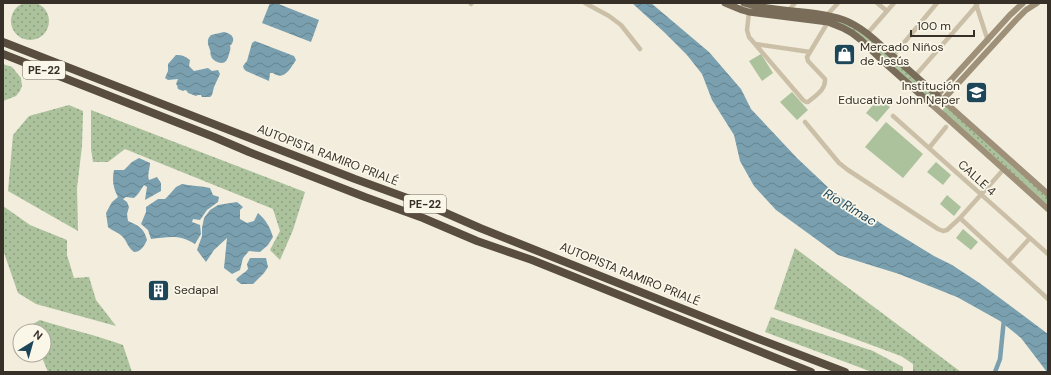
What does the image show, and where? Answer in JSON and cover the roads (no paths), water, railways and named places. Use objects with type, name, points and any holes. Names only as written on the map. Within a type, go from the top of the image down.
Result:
[{"type":"highway","name":"AUTOPISTA RAMIRO PRIALÉ","points":[[3,42],[355,179],[426,205],[480,228],[845,372]]},
{"type":"highway","name":"AUTOPISTA RAMIRO PRIALÉ","points":[[3,54],[249,152],[423,218],[477,241],[532,260],[811,372]]},
{"type":"main road","points":[[725,3],[749,12],[784,17],[845,20],[854,25],[893,56],[1048,194]]},
{"type":"main road","points":[[744,3],[789,10],[828,19],[852,33],[1048,209]]},
{"type":"main road","points":[[936,108],[940,98],[968,62],[1010,15],[1023,3]]},
{"type":"main road","points":[[930,103],[940,98],[973,67],[1026,10],[1037,3]]},
{"type":"main road","points":[[968,62],[973,67]]},
{"type":"street","points":[[584,3],[621,25],[640,49]]},
{"type":"street","points":[[784,17],[795,3]]},
{"type":"street","points":[[749,12],[747,33],[802,100],[808,102],[823,89],[826,84],[825,79],[808,61],[807,57],[838,3]]},
{"type":"street","points":[[877,3],[887,11]]},
{"type":"street","points":[[867,34],[894,3]]},
{"type":"street","points":[[893,56],[937,3]]},
{"type":"street","points":[[976,4],[987,40],[991,47]]},
{"type":"street","points":[[915,76],[976,4]]},
{"type":"street","points":[[755,44],[810,52]]},
{"type":"street","name":"CALLE 4","points":[[893,116],[1048,254]]},
{"type":"street","points":[[805,122],[839,163],[943,231],[947,230],[960,218],[1004,169]]},
{"type":"street","points":[[929,148],[946,127]]},
{"type":"street","points":[[960,218],[1048,299]]},
{"type":"street","points":[[1008,262],[1030,238]]},
{"type":"water","points":[[270,3],[276,3],[319,20],[311,42],[262,23]]},
{"type":"water","name":"Río Rímac","points":[[632,3],[651,3],[709,52],[741,89],[751,109],[797,158],[833,192],[885,226],[934,256],[952,265],[981,284],[1048,334],[1048,372],[1021,338],[1000,321],[957,297],[899,274],[838,255],[776,210],[754,186],[740,161],[734,135],[712,100],[702,74],[687,55]]},
{"type":"water","points":[[224,32],[231,35],[233,40],[230,45],[230,50],[226,61],[220,63],[212,58],[208,40],[211,35]]},
{"type":"water","points":[[255,41],[294,56],[296,60],[284,75],[280,76],[270,73],[269,81],[246,71],[243,66],[247,61],[252,43]]},
{"type":"water","points":[[176,55],[183,56],[190,60],[189,66],[194,71],[208,68],[212,71],[218,70],[220,74],[210,97],[202,97],[201,95],[196,96],[185,90],[183,91],[178,89],[176,84],[178,79],[168,80],[165,78],[168,71],[168,64]]},
{"type":"water","points":[[139,158],[150,163],[148,176],[149,180],[157,177],[161,183],[161,191],[145,200],[147,187],[144,185],[134,198],[126,197],[123,199],[127,202],[129,207],[127,214],[128,221],[140,228],[147,240],[140,250],[134,252],[130,249],[119,233],[108,227],[106,213],[112,202],[118,197],[113,184],[114,170],[124,170],[132,162]]},
{"type":"water","points":[[182,184],[210,188],[213,195],[219,197],[218,202],[207,210],[200,220],[193,219],[192,222],[200,225],[201,234],[195,244],[179,237],[151,239],[148,230],[141,224],[146,212],[146,207],[158,199],[165,199],[176,187]]},
{"type":"water","points":[[237,202],[243,207],[240,210],[240,219],[247,223],[254,221],[258,213],[271,230],[273,237],[268,245],[260,252],[249,251],[243,258],[240,270],[232,274],[224,268],[227,238],[214,250],[206,262],[197,250],[202,236],[204,218],[210,210],[218,205]]},
{"type":"water","points":[[250,258],[266,258],[268,267],[253,284],[241,284],[236,280],[248,269],[247,264]]},
{"type":"waterway","points":[[995,372],[1000,359],[1004,319]]},
{"type":"place","name":"Mercado Niños de Jesús","points":[[845,54]]},
{"type":"place","name":"Institución Educativa John Neper","points":[[976,93]]},
{"type":"place","name":"Sedapal","points":[[159,290]]}]
